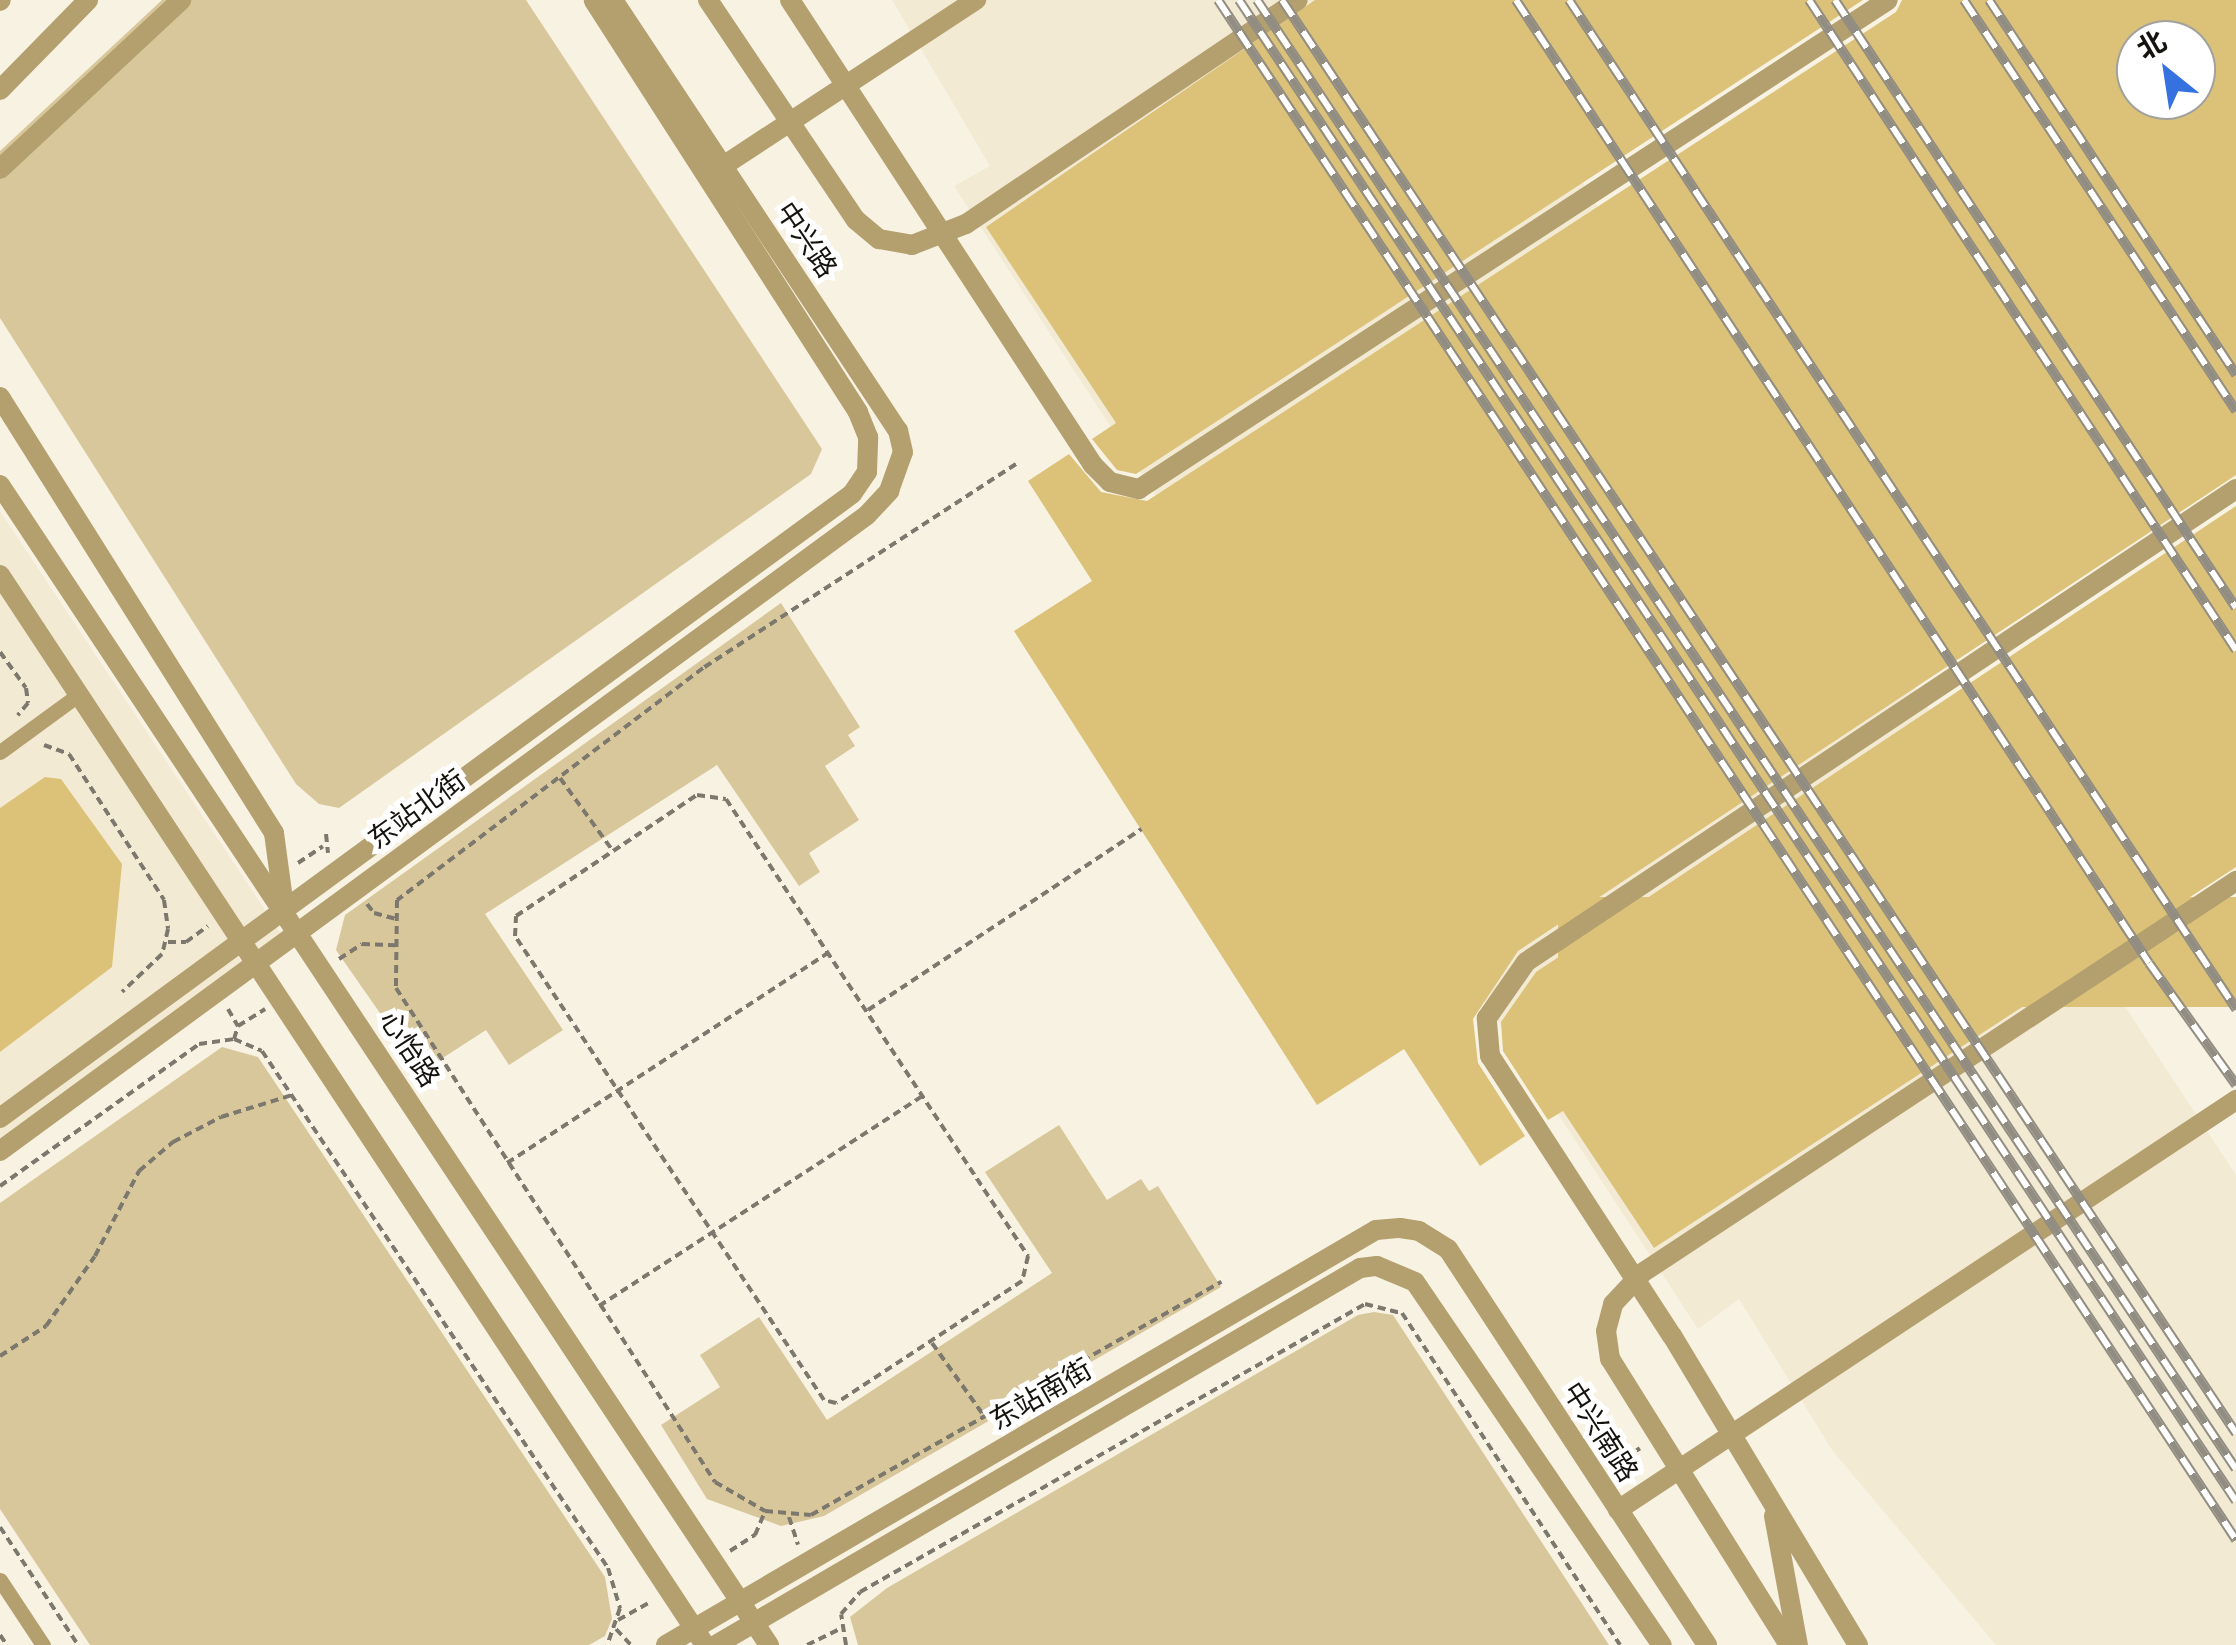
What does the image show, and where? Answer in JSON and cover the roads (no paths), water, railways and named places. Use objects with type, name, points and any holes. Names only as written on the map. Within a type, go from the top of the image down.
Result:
[{"type":"street","points":[[0,90],[88,0]]},
{"type":"street","points":[[0,169],[181,0]]},
{"type":"street","name":"中兴路","points":[[594,0],[858,412],[869,457],[852,494]]},
{"type":"street","name":"中兴路","points":[[614,0],[898,431],[899,471],[867,514]]},
{"type":"street","points":[[708,0],[856,220],[879,239],[912,245],[966,224],[1298,0]]},
{"type":"street","points":[[777,0],[818,42]]},
{"type":"street","points":[[790,0],[1094,465],[1110,482],[1139,489],[1888,0]]},
{"type":"street","points":[[724,166],[976,0]]},
{"type":"street","points":[[0,396],[274,833],[285,910]]},
{"type":"street","name":"心怡路","points":[[0,484],[768,1645]]},
{"type":"street","points":[[1858,1645],[1764,1485],[1490,1056],[1488,1018],[1503,986],[1526,962],[2236,490]]},
{"type":"street","name":"东站北街","points":[[0,1118],[852,494]]},
{"type":"street","name":"东站北街","points":[[0,1150],[867,514]]},
{"type":"street","points":[[0,575],[699,1637]]},
{"type":"street","points":[[0,752],[78,695]]},
{"type":"street","points":[[1789,1645],[1610,1359],[1606,1331],[1613,1304],[1642,1274],[2236,881]]},
{"type":"street","points":[[1618,1510],[2236,1100]]},
{"type":"street","name":"东站南街","points":[[666,1645],[699,1637],[740,1602],[1376,1230],[1419,1231],[1448,1249]]},
{"type":"street","name":"中兴南路","points":[[1448,1249],[1707,1645]]},
{"type":"street","name":"东站南街","points":[[716,1645],[1360,1268],[1394,1268],[1415,1282],[1662,1645]]},
{"type":"street","points":[[1764,1485],[1793,1590],[1798,1645]]},
{"type":"street","points":[[0,1580],[43,1645]]},
{"type":"railway","points":[[1218,0],[2236,1540]]},
{"type":"railway","points":[[1239,0],[2236,1501]]},
{"type":"railway","points":[[1257,0],[2236,1469]]},
{"type":"railway","points":[[1282,0],[2236,1433]]},
{"type":"railway","points":[[1516,0],[2149,963],[2236,1085]]},
{"type":"railway","points":[[1569,0],[2236,1009]]},
{"type":"railway","points":[[1809,0],[2236,650]]},
{"type":"railway","points":[[1835,0],[2236,608]]},
{"type":"railway","points":[[1964,0],[2236,411]]},
{"type":"railway","points":[[1989,0],[2236,375]]}]
